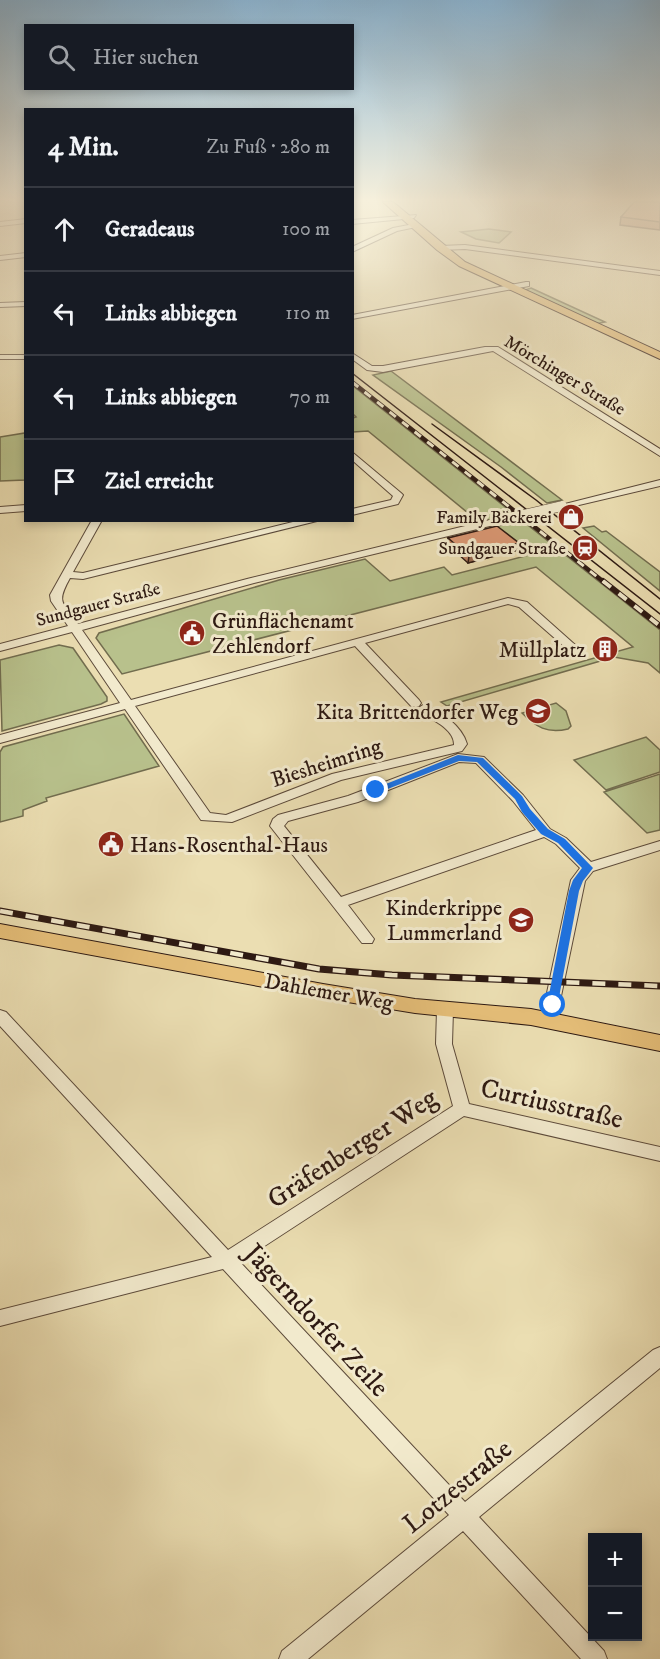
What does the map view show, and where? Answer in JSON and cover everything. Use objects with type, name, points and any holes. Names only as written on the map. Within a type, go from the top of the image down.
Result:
[{"type":"main road","points":[[493,279],[660,356]]},
{"type":"main road","points":[[516,279],[660,344]]},
{"type":"main road","name":"Dahlemer Weg","points":[[0,931],[323,991],[445,1010],[514,1015],[660,1043]]},
{"type":"street","points":[[354,317],[526,284]]},
{"type":"street","points":[[0,305],[24,304]]},
{"type":"street","name":"Mörchinger Straße","points":[[354,357],[376,369],[495,349],[660,453]]},
{"type":"street","points":[[0,357],[24,357]]},
{"type":"street","points":[[354,457],[398,495],[395,501],[354,511]]},
{"type":"street","name":"Sundgauer Straße","points":[[0,648],[251,581],[660,483]]},
{"type":"street","points":[[0,510],[24,508]]},
{"type":"street","points":[[96,522],[55,595],[56,602],[128,705]]},
{"type":"street","points":[[66,575],[83,576],[308,522]]},
{"type":"street","points":[[0,739],[508,601],[524,604],[578,653]]},
{"type":"street","name":"Biesheimring","points":[[128,705],[206,817],[227,819],[337,777],[458,747],[461,744],[460,738],[445,723],[419,706],[358,642]]},
{"type":"street","points":[[367,939],[277,826],[283,818],[353,799],[458,758],[467,757],[480,760],[518,798],[545,832],[561,841],[588,868]]},
{"type":"street","points":[[338,903],[545,832]]},
{"type":"street","points":[[549,1021],[578,880],[588,868],[660,845]]},
{"type":"street","name":"Curtiusstraße","points":[[445,1010],[444,1044],[462,1109],[660,1154]]},
{"type":"street","name":"Jägerndorfer Zeile","points":[[0,1016],[596,1659]]},
{"type":"street","name":"Gräfenberger Weg","points":[[0,1318],[226,1261],[462,1109]]},
{"type":"street","name":"Lotzestraße","points":[[290,1659],[660,1356]]},
{"type":"green space","points":[[531,288],[605,322],[595,324],[522,291]]},
{"type":"green space","points":[[391,371],[562,500],[547,503],[373,375]]},
{"type":"green space","points":[[354,387],[660,630],[660,673],[648,663],[614,657],[447,706],[441,702],[633,647],[536,567],[122,674],[96,638],[99,633],[279,580],[365,559],[390,581],[444,567],[452,575],[529,555],[497,528],[479,522],[368,431],[354,432],[354,418],[356,417],[354,415]]},
{"type":"green space","points":[[24,433],[24,480],[0,481],[0,437]]},
{"type":"green space","points":[[594,526],[602,532],[606,531],[660,572],[660,591],[583,528]]},
{"type":"green space","points":[[59,645],[73,648],[107,697],[107,701],[2,731],[0,660]]},
{"type":"green space","points":[[556,703],[566,711],[571,726],[568,729],[554,731],[542,728],[522,713]]},
{"type":"green space","points":[[124,714],[159,766],[46,798],[47,801],[23,810],[23,816],[0,822],[0,752],[3,747]]},
{"type":"green space","points":[[646,737],[660,750],[660,772],[606,790],[574,760]]},
{"type":"green space","points":[[660,774],[660,830],[647,833],[604,792]]},
{"type":"building","points":[[497,526],[519,543],[469,556],[448,538]]},
{"type":"tram line","points":[[354,375],[660,614]]},
{"type":"tram line","points":[[432,424],[536,500],[660,599]]},
{"type":"railway","points":[[354,384],[605,583]]},
{"type":"railway","points":[[603,581],[660,626]]},
{"type":"railway","points":[[0,911],[319,969],[392,975],[660,986]]},
{"type":"place","name":"Family Bäckerei","points":[[571,517]]},
{"type":"place","name":"Sundgauer Straße","points":[[585,548]]},
{"type":"place","name":"Grünflächenamt Zehlendorf","points":[[192,633]]},
{"type":"place","name":"Müllplatz","points":[[605,649]]},
{"type":"place","name":"Kita Brittendorfer Weg","points":[[538,711]]},
{"type":"place","name":"Hans-Rosenthal-Haus","points":[[111,844]]},
{"type":"place","name":"Kinderkrippe Lummerland","points":[[521,920]]},
{"type":"route","points":[[376,790],[458,758],[467,757],[480,760],[518,798],[545,832],[561,841],[588,868],[578,880],[574,891],[553,1005]]}]
